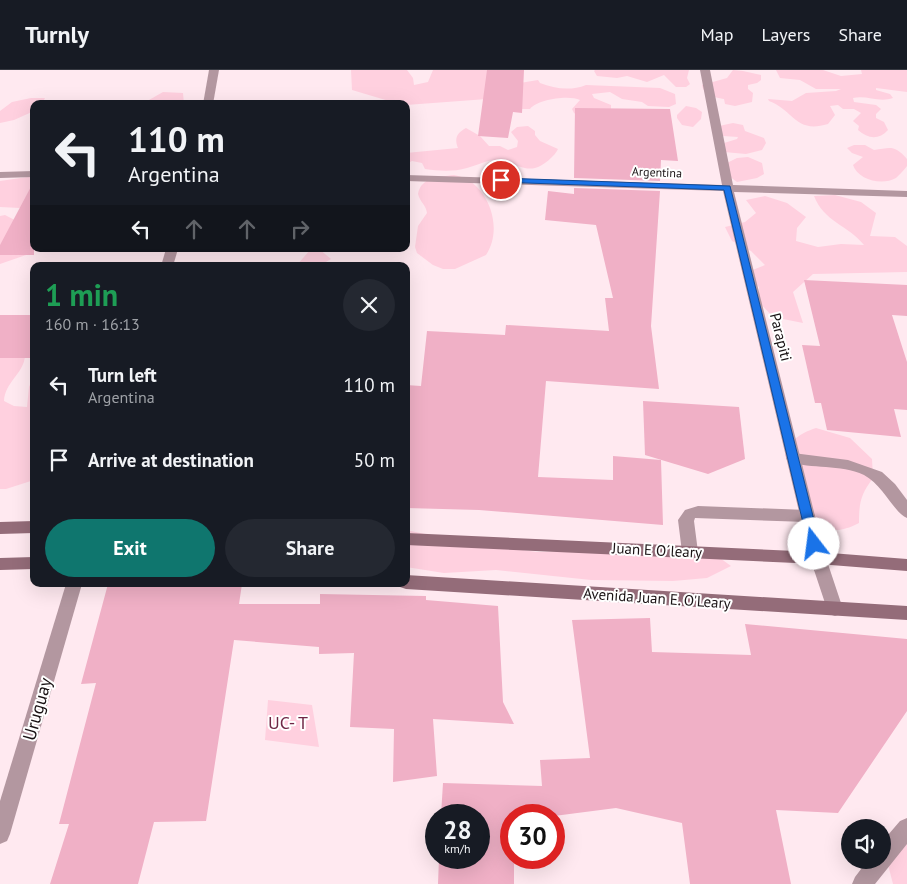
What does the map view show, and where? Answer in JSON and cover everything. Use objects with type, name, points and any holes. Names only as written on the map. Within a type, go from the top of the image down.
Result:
[{"type":"street","points":[[209,100],[214,70]]},
{"type":"street","name":"Parapiti","points":[[705,70],[728,188],[793,458],[818,558],[835,609]]},
{"type":"street","points":[[0,175],[30,174]]},
{"type":"street","name":"Argentina","points":[[410,178],[907,194]]},
{"type":"street","points":[[793,458],[861,468],[877,476],[890,488],[907,512]]},
{"type":"street","points":[[690,552],[686,520],[690,514],[698,512],[807,516]]},
{"type":"street","points":[[0,528],[30,527]]},
{"type":"street","name":"Juan E O´leary","points":[[410,539],[818,558],[907,565]]},
{"type":"street","points":[[0,564],[30,563]]},
{"type":"street","name":"Avenida Juan E. O'Leary","points":[[410,582],[907,613]]},
{"type":"street","name":"Uruguay","points":[[0,834],[73,587]]},
{"type":"street","points":[[891,848],[907,828]]},
{"type":"street","points":[[862,884],[874,869]]},
{"type":"green space","points":[[351,70],[407,70],[413,78],[414,85],[428,82],[433,70],[487,70],[487,99],[410,105],[410,100],[386,100],[352,90]]},
{"type":"green space","points":[[595,70],[689,70],[687,78],[690,84],[686,87],[676,87],[664,75],[647,82],[627,76],[617,78],[597,76]]},
{"type":"green space","points":[[733,70],[761,75],[761,80],[748,85],[748,89],[753,93],[752,102],[735,106],[725,104],[724,99],[710,95],[703,89],[702,85],[727,78]]},
{"type":"green space","points":[[776,70],[823,70],[841,76],[862,74],[861,70],[907,70],[907,92],[876,88],[876,90],[890,94],[893,98],[883,100],[863,97],[853,98],[854,102],[876,105],[881,109],[876,114],[876,118],[884,122],[888,130],[877,137],[870,137],[858,130],[859,126],[853,121],[861,113],[854,109],[843,109],[838,105],[830,106],[835,115],[828,124],[808,126],[769,101],[768,99],[792,101],[806,93],[841,89],[816,89],[800,80],[780,78]]},
{"type":"green space","points":[[538,80],[540,83],[557,88],[575,88],[586,85],[660,88],[675,94],[676,104],[669,107],[648,106],[642,102],[622,99],[610,92],[592,94],[594,98],[611,105],[611,109],[581,117],[574,113],[572,109],[580,100],[569,98],[546,100],[530,109],[520,109],[520,83]]},
{"type":"green space","points":[[163,92],[183,93],[184,100],[149,100]]},
{"type":"green space","points":[[31,98],[45,98],[44,100],[30,100],[30,113],[14,120],[0,123],[0,111],[12,102]]},
{"type":"green space","points":[[686,106],[696,108],[702,112],[701,119],[693,127],[682,125],[677,118],[677,115]]},
{"type":"green space","points":[[733,123],[743,125],[745,131],[764,138],[766,143],[762,150],[746,154],[724,152],[724,143],[738,137],[723,136],[719,126]]},
{"type":"green space","points":[[528,126],[535,131],[535,135],[540,141],[558,149],[542,165],[530,169],[493,160],[462,169],[441,171],[425,169],[422,163],[410,162],[410,153],[458,148],[457,136],[466,128],[480,136],[489,146],[500,146],[508,150],[517,147],[518,141],[511,132],[517,127]]},
{"type":"green space","points":[[854,145],[865,145],[874,150],[895,149],[907,159],[907,166],[896,178],[890,180],[878,181],[865,178],[853,165],[863,157],[852,153],[847,148]]},
{"type":"green space","points":[[748,157],[762,163],[764,174],[757,178],[737,182],[729,176],[723,165],[737,158]]},
{"type":"green space","points":[[454,175],[466,179],[484,195],[490,206],[494,231],[486,255],[455,269],[443,269],[433,265],[417,253],[415,247],[418,226],[427,213],[418,194],[420,188],[427,181],[437,177]]},
{"type":"green space","points":[[30,177],[30,206],[20,208],[0,207],[0,181]]},
{"type":"green space","points":[[835,195],[861,202],[876,213],[870,236],[895,237],[907,246],[907,272],[813,274],[793,292],[803,323],[773,317],[759,302],[759,287],[745,273],[765,265],[751,251],[732,241],[725,227],[745,222],[756,213],[746,200],[765,196],[787,203],[806,217],[797,228],[796,241],[818,247],[841,244],[864,245],[858,238],[830,218],[818,205],[814,196]]},
{"type":"green space","points":[[5,215],[28,227],[20,241],[26,255],[0,264],[0,216]]},
{"type":"green space","points":[[308,252],[323,252],[331,259],[326,262],[300,262]]},
{"type":"green space","points":[[0,329],[25,356],[21,368],[5,394],[4,401],[14,406],[27,407],[30,385],[30,481],[0,489]]},
{"type":"green space","points":[[816,428],[850,438],[872,459],[873,478],[861,499],[859,523],[851,527],[833,530],[808,520],[798,476],[785,456],[796,438]]},
{"type":"green space","points":[[410,531],[463,542],[537,552],[671,548],[713,553],[731,566],[707,578],[673,581],[591,580],[496,570],[444,573],[410,568]]},
{"type":"green space","name":"UC- T","points":[[268,700],[312,705],[319,747],[265,740]]},
{"type":"green space","points":[[907,826],[907,884],[893,884],[889,869],[891,869],[891,846]]},
{"type":"building","points":[[487,70],[524,70],[522,113],[513,112],[508,138],[478,136]]},
{"type":"building","points":[[575,108],[670,109],[678,161],[661,160],[660,181],[574,178]]},
{"type":"building","points":[[574,188],[660,191],[651,326],[659,389],[546,381],[538,477],[613,480],[613,456],[661,460],[663,525],[479,510],[410,508],[410,385],[421,386],[427,331],[505,335],[506,325],[609,331],[605,298],[613,298],[596,225],[545,220],[548,191],[574,194]]},
{"type":"building","points":[[30,189],[30,252],[34,252],[34,255],[0,255],[0,245]]},
{"type":"building","points":[[804,280],[907,285],[907,316],[892,315],[907,362],[907,410],[894,409],[901,437],[827,430],[821,403],[815,403],[802,345],[820,346]]},
{"type":"building","points":[[0,315],[30,315],[30,358],[0,358]]},
{"type":"building","points":[[643,401],[739,407],[745,459],[708,474],[645,455]]},
{"type":"building","points":[[107,587],[242,587],[239,604],[320,604],[320,594],[426,596],[426,600],[498,606],[503,702],[514,724],[433,719],[437,776],[393,782],[394,729],[350,727],[354,653],[319,654],[319,647],[234,640],[206,821],[154,822],[138,884],[50,884],[69,824],[59,824],[96,683],[81,684]]},
{"type":"building","points":[[650,618],[652,652],[751,655],[745,624],[907,639],[907,711],[838,813],[776,810],[791,884],[690,884],[682,823],[616,808],[565,815],[565,804],[500,804],[500,869],[514,869],[514,884],[438,884],[439,869],[490,869],[490,804],[442,804],[443,783],[542,786],[540,760],[590,758],[572,620]]},
{"type":"route","points":[[501,180],[728,188],[814,544]]}]
